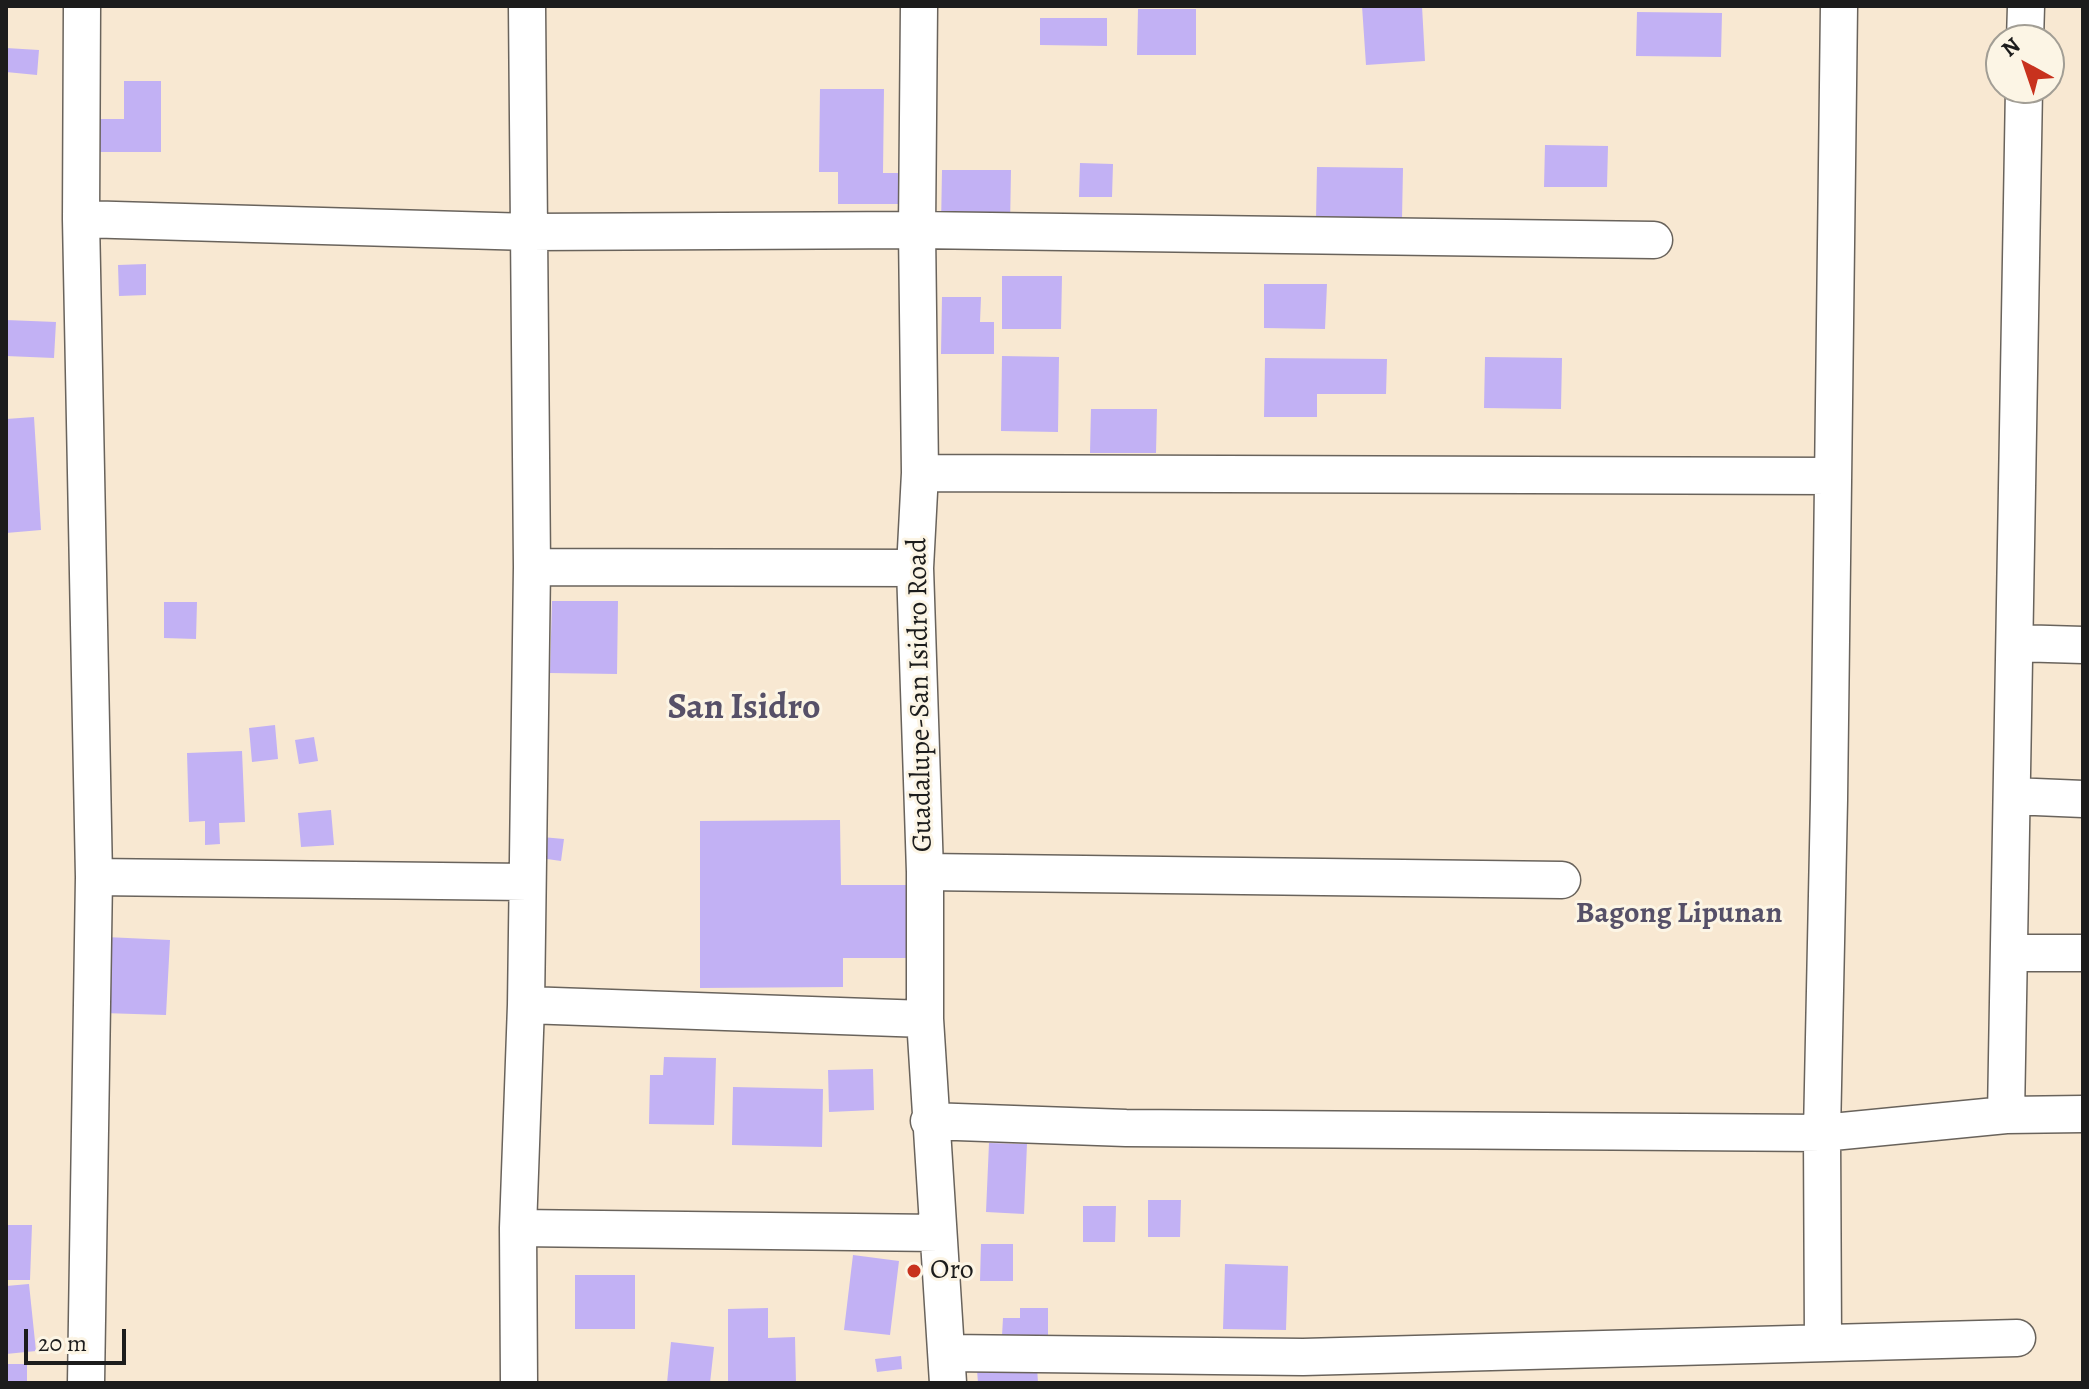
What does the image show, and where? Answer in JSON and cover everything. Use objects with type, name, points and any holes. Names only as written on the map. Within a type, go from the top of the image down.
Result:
[{"type":"street","points":[[82,6],[81,219],[94,877],[86,1383]]},
{"type":"street","points":[[519,1383],[518,1228],[526,1005],[532,567],[527,6]]},
{"type":"street","name":"Guadalupe-San Isidro Road","points":[[919,6],[917,230],[920,473],[915,568],[929,1121],[948,1368]]},
{"type":"street","points":[[1823,1342],[1822,1133],[1839,6]]},
{"type":"street","points":[[2006,1115],[2024,104]]},
{"type":"street","points":[[81,219],[530,232],[917,230],[1654,240]]},
{"type":"street","points":[[920,473],[1832,476]]},
{"type":"street","points":[[532,567],[915,568]]},
{"type":"street","points":[[2015,643],[2083,645]]},
{"type":"street","points":[[2012,796],[2083,799]]},
{"type":"street","points":[[925,872],[1562,880]]},
{"type":"street","points":[[94,877],[527,882]]},
{"type":"street","points":[[2009,953],[2083,953]]},
{"type":"street","points":[[526,1005],[925,1019]]},
{"type":"street","points":[[929,1121],[1126,1128],[1822,1133],[2006,1115],[2083,1114]]},
{"type":"street","points":[[518,1228],[938,1233]]},
{"type":"street","points":[[948,1368],[1303,1370],[1823,1342],[2017,1338]]},
{"type":"building","points":[[1362,6],[1422,6],[1425,61],[1366,65]]},
{"type":"building","points":[[1138,9],[1196,9],[1196,55],[1137,55]]},
{"type":"building","points":[[1637,12],[1722,13],[1721,57],[1636,56]]},
{"type":"building","points":[[1040,18],[1107,18],[1107,46],[1040,45]]},
{"type":"building","points":[[6,48],[39,50],[37,75],[6,72]]},
{"type":"building","points":[[124,81],[161,81],[161,152],[99,152],[100,119],[124,119]]},
{"type":"building","points":[[820,89],[884,89],[883,173],[903,173],[903,204],[838,204],[838,172],[819,172]]},
{"type":"building","points":[[1545,145],[1608,146],[1607,187],[1544,187]]},
{"type":"building","points":[[1080,163],[1113,164],[1112,197],[1079,197]]},
{"type":"building","points":[[1317,167],[1403,168],[1402,219],[1316,219]]},
{"type":"building","points":[[942,170],[1011,170],[1010,227],[941,227]]},
{"type":"building","points":[[146,264],[146,295],[119,296],[118,265]]},
{"type":"building","points":[[1002,276],[1062,276],[1061,329],[1002,329]]},
{"type":"building","points":[[1264,284],[1327,284],[1325,329],[1264,328]]},
{"type":"building","points":[[942,297],[981,297],[980,322],[994,322],[994,354],[941,354]]},
{"type":"building","points":[[6,320],[56,322],[54,358],[6,356]]},
{"type":"building","points":[[1002,356],[1059,357],[1058,432],[1001,431]]},
{"type":"building","points":[[1485,357],[1562,358],[1561,409],[1484,408]]},
{"type":"building","points":[[1265,358],[1387,359],[1386,394],[1317,394],[1317,417],[1264,417]]},
{"type":"building","points":[[1091,409],[1157,409],[1156,453],[1090,453]]},
{"type":"building","points":[[34,417],[41,530],[6,533],[6,419]]},
{"type":"building","points":[[552,601],[618,601],[617,674],[550,673]]},
{"type":"building","points":[[164,602],[197,602],[196,639],[164,638]]},
{"type":"building","points":[[275,725],[278,759],[252,762],[249,728]]},
{"type":"building","points":[[314,737],[318,761],[299,764],[295,740]]},
{"type":"building","points":[[242,751],[245,822],[219,823],[220,844],[205,845],[205,821],[189,822],[187,753]]},
{"type":"building","points":[[331,810],[334,845],[301,847],[298,813]]},
{"type":"building","points":[[840,820],[841,885],[912,885],[912,958],[843,958],[843,987],[700,988],[700,821]]},
{"type":"building","points":[[542,837],[564,839],[561,861],[540,858]]},
{"type":"building","points":[[106,937],[170,940],[166,1015],[103,1013]]},
{"type":"building","points":[[664,1057],[716,1058],[714,1125],[649,1124],[650,1075],[663,1075]]},
{"type":"building","points":[[873,1069],[874,1110],[829,1112],[828,1070]]},
{"type":"building","points":[[733,1087],[823,1089],[822,1147],[732,1145]]},
{"type":"building","points":[[989,1143],[1027,1144],[1024,1214],[986,1212]]},
{"type":"building","points":[[1148,1200],[1181,1200],[1180,1237],[1148,1237]]},
{"type":"building","points":[[1083,1206],[1116,1206],[1115,1242],[1083,1242]]},
{"type":"building","points":[[6,1225],[32,1225],[30,1280],[6,1280]]},
{"type":"building","points":[[981,1244],[1013,1244],[1013,1281],[980,1281]]},
{"type":"building","points":[[853,1255],[899,1261],[890,1335],[844,1330]]},
{"type":"building","points":[[1225,1264],[1288,1266],[1286,1330],[1223,1329]]},
{"type":"building","points":[[575,1275],[635,1275],[635,1329],[575,1329]]},
{"type":"building","points":[[29,1284],[36,1351],[6,1354],[6,1286]]},
{"type":"building","points":[[768,1308],[768,1338],[795,1337],[796,1383],[728,1383],[728,1309]]},
{"type":"building","points":[[1020,1308],[1048,1308],[1048,1337],[1002,1336],[1003,1318],[1020,1318]]},
{"type":"building","points":[[671,1342],[714,1347],[710,1383],[667,1383]]},
{"type":"building","points":[[901,1356],[902,1369],[877,1372],[875,1359]]},
{"type":"building","points":[[6,1364],[27,1364],[27,1383],[6,1383]]},
{"type":"building","points":[[1037,1367],[1038,1383],[978,1383],[977,1370]]},
{"type":"place","name":"Oro","points":[[914,1271]]},
{"type":"district","name":"San Isidro","points":[[744,709]]},
{"type":"district","name":"Bagong Lipunan","points":[[1679,915]]}]
